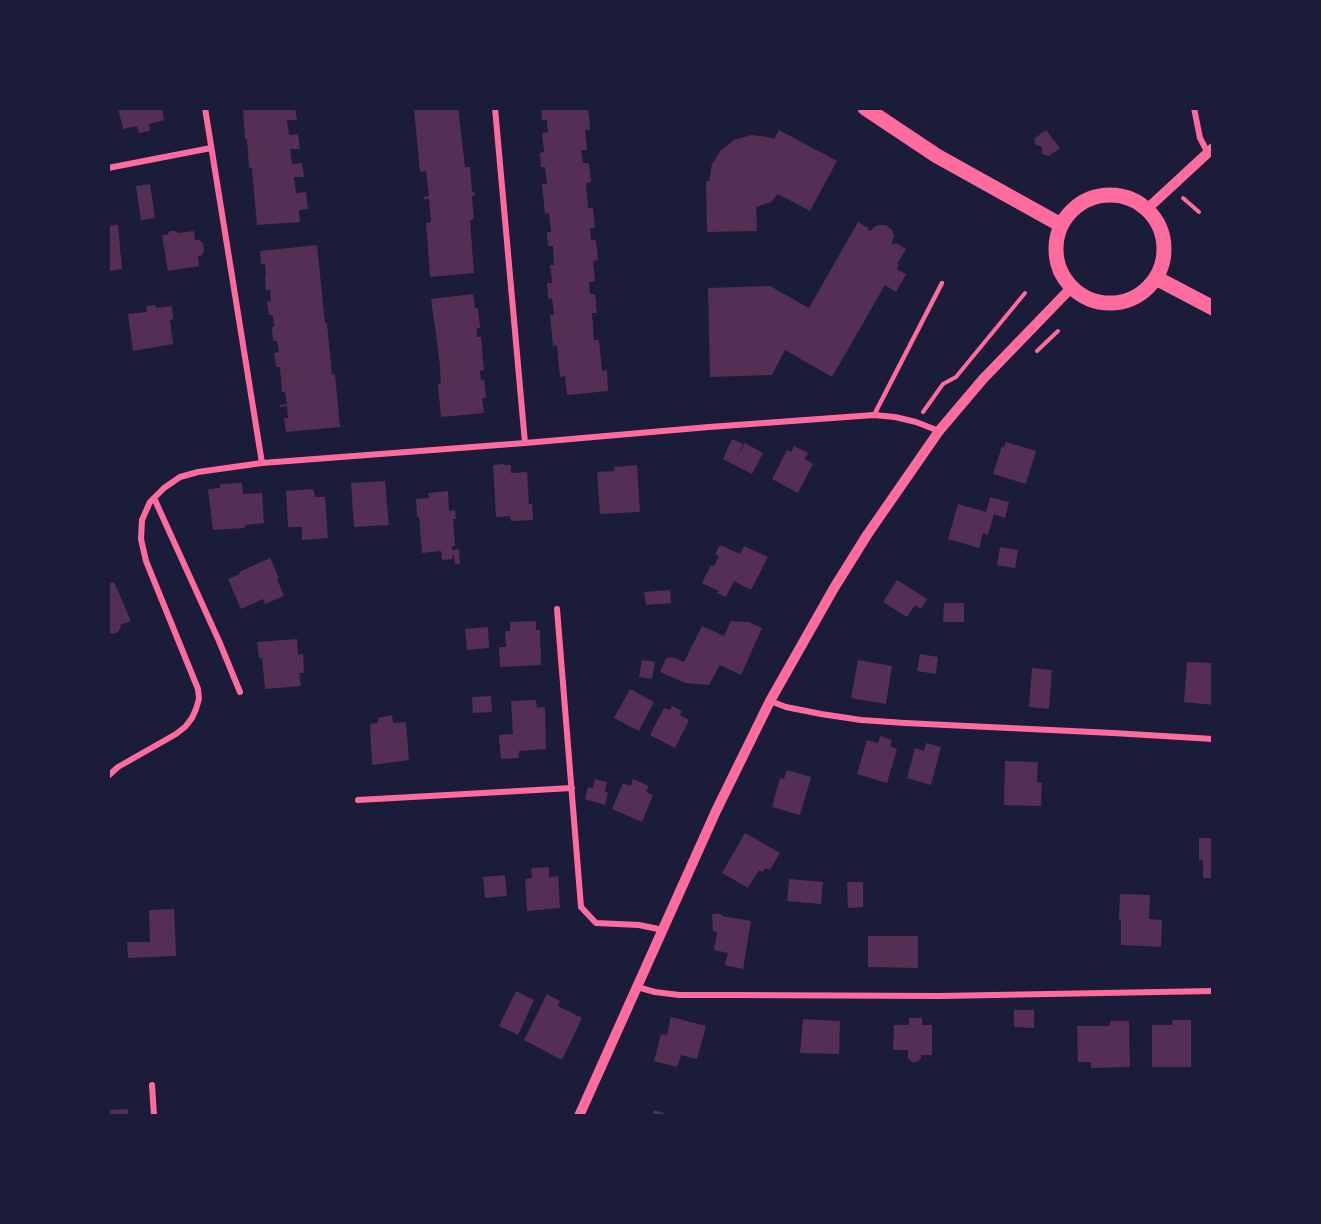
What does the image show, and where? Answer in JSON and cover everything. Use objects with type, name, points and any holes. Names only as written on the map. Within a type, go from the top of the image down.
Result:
[{"type":"main road","points":[[865,108],[937,156],[1061,225]]},
{"type":"main road","points":[[1100,195],[1125,196],[1147,208],[1161,230],[1163,238],[1165,254],[1156,278],[1139,295],[1116,303],[1092,300],[1072,287],[1059,266],[1056,242],[1061,225],[1077,206],[1100,195]]},
{"type":"main road","points":[[1156,278],[1213,308]]},
{"type":"street","points":[[204,108],[262,463]]},
{"type":"street","points":[[495,108],[525,443]]},
{"type":"street","points":[[1147,208],[1211,151],[1200,138],[1194,108]]},
{"type":"street","points":[[108,168],[211,148]]},
{"type":"street","points":[[579,1116],[716,811],[770,701],[808,632],[881,514],[939,431],[983,379],[1072,287]]},
{"type":"street","points":[[108,776],[118,767],[185,727],[192,718],[199,699],[198,689],[142,550],[141,539],[142,520],[146,510],[154,498],[180,477],[222,468],[262,463],[874,415],[916,422],[939,431]]},
{"type":"street","points":[[154,498],[240,692]]},
{"type":"street","points":[[557,609],[581,908],[596,923],[639,925],[663,930]]},
{"type":"street","points":[[770,701],[786,707],[821,714],[894,723],[1213,739]]},
{"type":"street","points":[[358,800],[572,788]]},
{"type":"street","points":[[638,987],[667,994],[724,995],[939,996],[1213,992]]},
{"type":"street","points":[[152,1085],[154,1116]]},
{"type":"lane","points":[[874,415],[942,283]]},
{"type":"path","points":[[916,422],[943,384],[956,377],[1025,292]]},
{"type":"building","points":[[118,108],[162,108],[164,120],[149,124],[150,131],[139,133],[137,126],[123,129]]},
{"type":"building","points":[[243,108],[295,108],[297,120],[287,120],[289,135],[298,134],[300,149],[290,149],[292,164],[302,163],[304,177],[294,177],[296,193],[306,192],[308,209],[299,210],[300,222],[257,225],[252,168],[249,168]]},
{"type":"building","points":[[414,108],[458,108],[465,167],[470,167],[472,191],[475,195],[472,196],[474,219],[470,220],[474,273],[430,277],[426,223],[431,222],[429,199],[423,197],[429,196],[426,171],[420,172]]},
{"type":"building","points":[[541,108],[587,108],[589,113],[590,130],[585,130],[587,150],[581,150],[583,163],[589,163],[591,182],[586,183],[588,208],[593,208],[595,228],[590,228],[591,240],[596,240],[598,260],[593,261],[595,281],[589,282],[590,294],[595,294],[597,313],[592,313],[594,340],[599,340],[602,371],[607,370],[608,391],[567,395],[565,376],[560,377],[557,345],[553,346],[550,315],[554,315],[552,298],[548,299],[547,283],[552,283],[550,265],[554,265],[553,246],[548,246],[547,232],[551,232],[549,213],[545,214],[542,184],[547,184],[545,167],[541,167],[540,153],[544,152],[542,133],[548,132],[547,120],[542,120]]},
{"type":"building","points":[[779,130],[837,161],[810,211],[778,194],[771,202],[756,207],[757,231],[707,232],[706,181],[709,181],[712,164],[721,150],[734,140],[751,135],[774,139]]},
{"type":"building","points":[[1046,130],[1060,148],[1049,156],[1042,154],[1042,147],[1036,145],[1034,139]]},
{"type":"building","points":[[150,184],[155,218],[141,220],[136,186]]},
{"type":"building","points":[[858,222],[871,231],[879,225],[886,225],[892,230],[893,245],[896,243],[906,249],[897,264],[899,265],[897,269],[906,274],[896,292],[885,285],[832,377],[785,350],[772,375],[710,377],[708,288],[770,286],[809,308]]},
{"type":"building","points":[[118,225],[122,269],[108,271],[108,226]]},
{"type":"building","points":[[170,231],[178,233],[194,231],[195,240],[203,243],[204,252],[198,256],[199,266],[168,271],[162,235],[167,235]]},
{"type":"building","points":[[317,245],[325,323],[327,323],[332,375],[335,374],[340,427],[286,432],[284,418],[288,418],[287,406],[280,407],[279,405],[287,404],[285,392],[282,392],[280,367],[276,367],[274,353],[279,352],[277,341],[273,341],[273,315],[269,315],[267,302],[271,301],[270,290],[266,290],[265,264],[261,264],[260,251]]},
{"type":"building","points":[[473,294],[475,308],[478,308],[480,328],[477,328],[477,337],[481,337],[484,370],[480,371],[481,380],[484,379],[486,398],[482,398],[484,413],[441,417],[438,384],[441,383],[439,357],[431,299]]},
{"type":"building","points":[[155,305],[156,308],[172,306],[173,319],[170,320],[173,344],[133,351],[128,314],[147,312],[146,306]]},
{"type":"building","points":[[732,439],[743,444],[737,457],[745,443],[763,453],[752,474],[723,459]]},
{"type":"building","points":[[1006,442],[1036,451],[1026,484],[993,474],[1002,446],[1004,447]]},
{"type":"building","points":[[794,446],[808,453],[805,459],[813,464],[798,493],[772,479],[787,450],[791,452]]},
{"type":"building","points":[[493,465],[511,465],[511,473],[527,472],[529,504],[532,504],[533,520],[511,521],[510,516],[496,517]]},
{"type":"building","points":[[637,465],[640,512],[600,514],[597,472],[615,471],[614,467]]},
{"type":"building","points":[[385,481],[389,525],[354,527],[351,483]]},
{"type":"building","points":[[242,483],[243,494],[262,493],[264,523],[245,525],[245,528],[213,530],[208,489],[220,488],[220,484]]},
{"type":"building","points":[[313,489],[315,497],[325,497],[328,538],[302,540],[302,527],[288,527],[286,491]]},
{"type":"building","points":[[448,491],[449,511],[455,510],[456,519],[453,519],[455,546],[452,546],[452,550],[459,549],[460,564],[455,564],[454,555],[452,555],[453,559],[442,560],[441,551],[422,553],[416,499],[429,498],[428,493]]},
{"type":"building","points":[[990,497],[1009,502],[1005,518],[994,514],[988,535],[983,533],[979,548],[948,539],[958,504],[986,512]]},
{"type":"building","points":[[720,545],[740,554],[744,546],[768,557],[751,590],[734,581],[726,597],[702,583],[711,565],[714,566],[719,556],[715,554]]},
{"type":"building","points":[[1000,547],[1018,550],[1015,568],[997,565]]},
{"type":"building","points":[[270,558],[284,596],[265,604],[263,599],[241,609],[228,579]]},
{"type":"building","points":[[897,580],[927,599],[921,609],[915,605],[907,617],[883,602]]},
{"type":"building","points":[[114,582],[131,621],[120,625],[118,632],[113,634],[108,632],[108,584]]},
{"type":"building","points":[[670,590],[671,603],[646,605],[644,592]]},
{"type":"building","points":[[944,603],[964,603],[964,622],[943,622]]},
{"type":"building","points":[[536,621],[536,630],[540,630],[541,665],[500,667],[499,647],[506,647],[505,631],[510,631],[510,622]]},
{"type":"building","points":[[731,621],[748,622],[762,628],[741,675],[720,665],[709,685],[685,683],[660,672],[666,658],[672,657],[684,662],[702,626],[724,636]]},
{"type":"building","points":[[488,627],[489,648],[467,650],[465,629]]},
{"type":"building","points":[[297,639],[298,655],[303,654],[304,673],[299,673],[301,686],[265,689],[262,658],[259,658],[257,642]]},
{"type":"building","points":[[920,654],[938,657],[936,674],[917,671]]},
{"type":"building","points":[[642,660],[655,662],[652,679],[639,677]]},
{"type":"building","points":[[858,660],[892,666],[886,704],[851,698]]},
{"type":"building","points":[[1187,662],[1213,663],[1213,705],[1184,702]]},
{"type":"building","points":[[1032,668],[1052,670],[1049,709],[1029,707]]},
{"type":"building","points":[[630,689],[654,702],[639,731],[614,718]]},
{"type":"building","points":[[491,696],[492,712],[473,713],[472,697]]},
{"type":"building","points":[[536,700],[537,708],[545,707],[546,749],[519,751],[519,758],[501,759],[499,735],[513,734],[511,701]]},
{"type":"building","points":[[672,706],[682,711],[680,715],[689,720],[675,748],[650,735],[664,708],[670,710]]},
{"type":"building","points":[[392,715],[393,723],[406,722],[409,760],[372,765],[370,724],[378,723],[378,718]]},
{"type":"building","points":[[880,736],[892,740],[890,746],[897,749],[887,783],[857,774],[867,740],[878,743]]},
{"type":"building","points":[[926,743],[941,747],[931,785],[907,778],[915,748],[924,751]]},
{"type":"building","points":[[1005,761],[1038,762],[1037,782],[1042,783],[1041,806],[1004,805]]},
{"type":"building","points":[[787,770],[811,777],[800,815],[772,807],[780,778],[784,779]]},
{"type":"building","points":[[595,779],[607,782],[605,791],[608,793],[605,805],[585,799],[588,787],[593,788]]},
{"type":"building","points":[[633,779],[649,786],[646,792],[653,795],[642,822],[612,809],[623,783],[631,786]]},
{"type":"building","points":[[745,833],[780,853],[770,870],[765,868],[763,872],[759,870],[748,888],[722,873]]},
{"type":"building","points":[[1199,838],[1213,838],[1213,878],[1203,878],[1203,860],[1199,860]]},
{"type":"building","points":[[549,867],[549,877],[558,876],[560,908],[527,911],[525,879],[532,878],[531,868]]},
{"type":"building","points":[[505,875],[507,896],[485,898],[483,877]]},
{"type":"building","points":[[789,879],[823,882],[821,904],[787,901]]},
{"type":"building","points":[[847,882],[863,882],[863,907],[848,908]]},
{"type":"building","points":[[1120,894],[1150,895],[1149,919],[1162,920],[1161,947],[1121,945]]},
{"type":"building","points":[[174,909],[176,956],[128,958],[127,942],[150,942],[149,910]]},
{"type":"building","points":[[712,914],[751,921],[743,969],[725,965],[728,953],[714,950],[717,932],[713,931]]},
{"type":"building","points":[[868,936],[918,936],[918,968],[868,967]]},
{"type":"building","points":[[516,991],[534,1000],[518,1035],[499,1026]]},
{"type":"building","points":[[547,994],[560,1001],[558,1006],[582,1018],[562,1060],[524,1040]]},
{"type":"building","points":[[1014,1010],[1034,1010],[1034,1028],[1014,1027]]},
{"type":"building","points":[[671,1017],[706,1026],[697,1059],[681,1055],[677,1067],[654,1061],[661,1034],[667,1035]]},
{"type":"building","points":[[909,1018],[922,1018],[922,1025],[932,1025],[932,1055],[921,1055],[917,1062],[912,1062],[908,1058],[908,1050],[893,1050],[894,1025],[909,1025]]},
{"type":"building","points":[[803,1019],[840,1021],[839,1054],[800,1053]]},
{"type":"building","points":[[1173,1020],[1191,1020],[1191,1067],[1152,1067],[1152,1025],[1172,1025]]},
{"type":"building","points":[[1110,1021],[1129,1021],[1130,1067],[1091,1068],[1091,1062],[1078,1062],[1077,1026],[1110,1026]]},
{"type":"building","points":[[128,1109],[128,1116],[108,1116],[108,1110]]},
{"type":"building","points":[[654,1110],[672,1116],[652,1116]]}]
